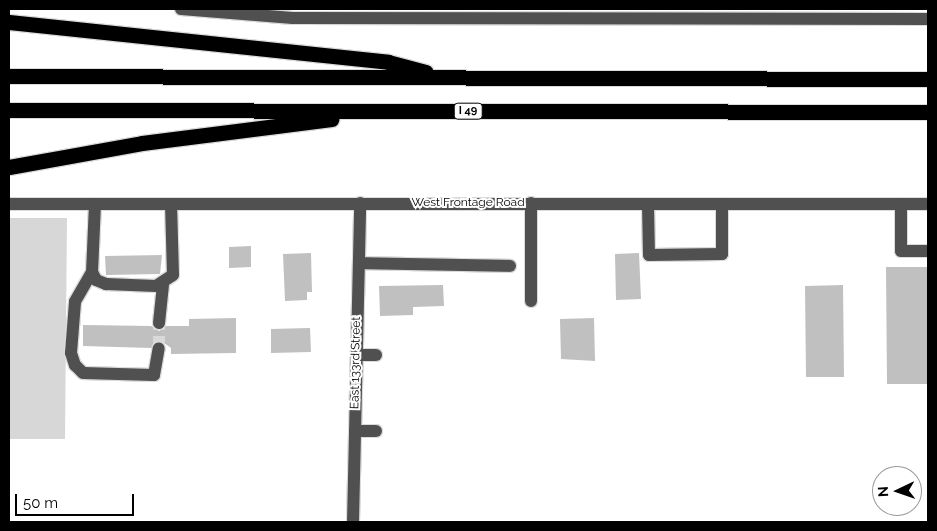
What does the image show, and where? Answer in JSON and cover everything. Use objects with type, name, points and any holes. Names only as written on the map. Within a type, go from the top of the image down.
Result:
[{"type":"highway","points":[[9,22],[388,62],[444,78]]},
{"type":"highway","points":[[9,76],[928,79]]},
{"type":"highway","name":"I 49","points":[[9,110],[928,112]]},
{"type":"highway","points":[[9,167],[142,143],[392,111]]},
{"type":"street","points":[[181,9],[293,18],[365,13],[650,14],[928,19]]},
{"type":"street","name":"East 133rd Street","points":[[353,522],[360,203]]},
{"type":"street","points":[[531,203],[531,300]]},
{"type":"street","name":"West Frontage Road","points":[[9,204],[928,204]]},
{"type":"street","points":[[95,204],[92,272],[75,302],[71,353],[75,365],[83,373],[154,375],[159,348]]},
{"type":"street","points":[[92,272],[106,284],[162,285],[173,275],[171,204]]},
{"type":"street","points":[[648,204],[649,255],[722,254],[722,204]]},
{"type":"street","points":[[901,204],[901,251],[928,251]]},
{"type":"street","points":[[359,263],[510,266]]},
{"type":"street","points":[[160,323],[162,285]]},
{"type":"street","points":[[356,355],[376,356]]},
{"type":"street","points":[[355,431],[376,431]]},
{"type":"shaded area","points":[[9,218],[67,218],[65,439],[9,439]]},
{"type":"building","points":[[251,246],[251,267],[229,268],[229,247]]},
{"type":"building","points":[[311,253],[312,292],[307,292],[307,300],[285,301],[283,254]]},
{"type":"building","points":[[639,253],[641,299],[616,300],[615,254]]},
{"type":"building","points":[[162,255],[160,274],[106,275],[105,256]]},
{"type":"building","points":[[886,267],[928,267],[928,384],[887,384]]},
{"type":"building","points":[[443,285],[444,306],[413,307],[413,315],[380,316],[379,286]]},
{"type":"building","points":[[843,285],[844,377],[806,377],[805,286]]},
{"type":"building","points":[[236,318],[236,353],[171,354],[171,348],[160,340],[151,348],[83,346],[83,325],[151,326],[159,331],[166,326],[189,326],[189,319]]},
{"type":"building","points":[[594,318],[595,361],[561,359],[560,319]]},
{"type":"building","points":[[310,328],[311,352],[271,353],[271,329]]},
{"type":"tunnel","points":[[159,323],[159,348]]}]
